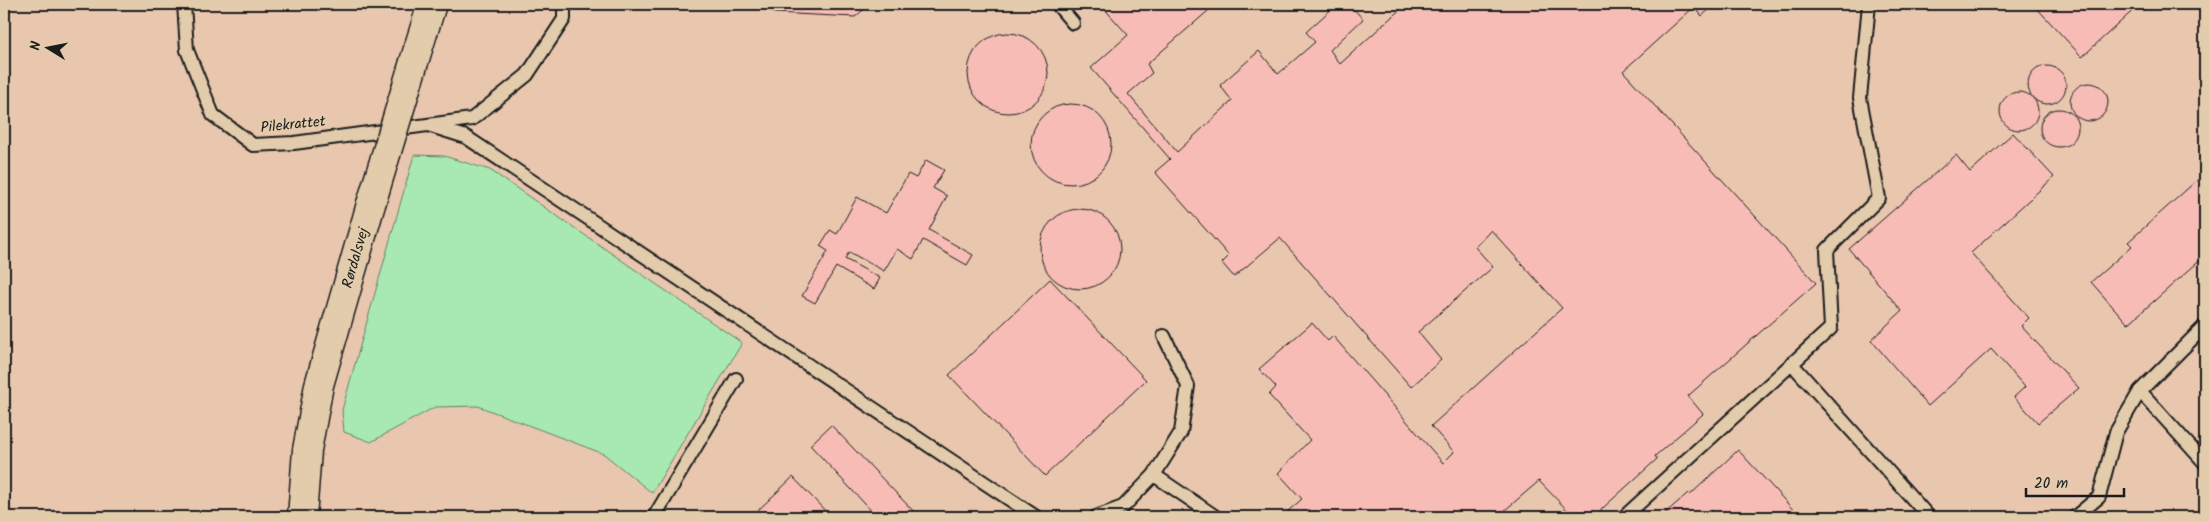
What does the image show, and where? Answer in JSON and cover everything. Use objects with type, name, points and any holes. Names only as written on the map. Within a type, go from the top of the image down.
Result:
[{"type":"street","name":"Rørdalsvej","points":[[302,517],[307,450],[319,385],[371,204],[432,4]]},
{"type":"lane","name":"Pilekrattet","points":[[184,4],[188,50],[212,115],[254,145],[294,143],[472,119],[527,75],[564,19],[564,4]]},
{"type":"lane","points":[[1056,4],[1073,23]]},
{"type":"lane","points":[[1624,517],[1830,328],[1827,250],[1879,198],[1860,98],[1869,4]]},
{"type":"lane","points":[[428,125],[466,137],[1036,517]]},
{"type":"lane","points":[[2075,517],[2099,496],[2116,432],[2140,391],[2205,326]]},
{"type":"lane","points":[[1096,517],[1122,507],[1154,475],[1181,432],[1188,386],[1164,336]]},
{"type":"lane","points":[[1792,364],[1929,517]]},
{"type":"lane","points":[[654,517],[736,379]]},
{"type":"lane","points":[[2140,391],[2205,463]]},
{"type":"lane","points":[[1154,475],[1216,517]]},
{"type":"shaded area","points":[[4,4],[2205,4],[2205,517],[4,517]]},
{"type":"green space","points":[[414,155],[444,156],[490,170],[742,343],[652,493],[604,454],[478,406],[435,407],[371,442],[344,432],[342,410]]},
{"type":"building","points":[[765,4],[870,4],[855,17],[774,13]]},
{"type":"building","points":[[1100,4],[1216,4],[1147,64],[1152,73],[1128,94],[1177,152],[1232,101],[1220,85],[1259,51],[1278,74],[1315,42],[1306,32],[1337,4],[1349,4],[1363,19],[1330,50],[1340,64],[1406,4],[1715,4],[1702,16],[1694,7],[1623,71],[1816,283],[1688,396],[1703,414],[1655,456],[1657,459],[1593,517],[1574,517],[1539,481],[1497,517],[1294,517],[1288,511],[1302,499],[1278,473],[1310,440],[1269,395],[1276,387],[1259,369],[1312,323],[1328,341],[1333,336],[1443,463],[1454,452],[1431,426],[1562,308],[1491,230],[1475,247],[1493,267],[1418,332],[1441,360],[1411,387],[1280,238],[1234,277],[1222,263],[1229,256],[1155,172],[1170,159],[1091,68],[1128,35]]},
{"type":"building","points":[[2033,4],[2140,4],[2082,57]]},
{"type":"building","points":[[1000,33],[1016,33],[1037,44],[1048,65],[1048,81],[1037,102],[1016,113],[1000,113],[986,107],[974,95],[968,81],[968,65],[974,51],[986,39]]},
{"type":"building","points":[[2047,66],[2061,71],[2066,85],[2061,99],[2047,104],[2033,99],[2028,85],[2033,71]]},
{"type":"building","points":[[2089,83],[2103,88],[2108,102],[2103,116],[2089,121],[2075,116],[2070,102],[2075,88]]},
{"type":"building","points":[[2019,92],[2033,97],[2038,111],[2033,125],[2019,130],[2005,125],[2000,111],[2005,97]]},
{"type":"building","points":[[1063,104],[1079,104],[1100,115],[1111,136],[1111,152],[1100,173],[1079,184],[1063,184],[1049,178],[1037,166],[1031,152],[1031,136],[1037,122],[1049,110]]},
{"type":"building","points":[[2059,109],[2073,114],[2078,128],[2073,142],[2059,147],[2045,142],[2040,128],[2045,114]]},
{"type":"building","points":[[2013,133],[2054,177],[1971,253],[2029,318],[2021,326],[2079,388],[2038,423],[2014,397],[2025,387],[1991,349],[1928,406],[1871,340],[1902,311],[1849,249],[1956,155],[1970,172]]},
{"type":"building","points":[[926,160],[944,170],[933,188],[947,196],[929,230],[973,255],[967,265],[923,240],[913,259],[897,249],[884,271],[849,252],[845,259],[880,278],[874,289],[836,267],[815,303],[802,296],[828,251],[820,246],[830,230],[837,234],[857,197],[886,213],[908,174],[916,178]]},
{"type":"building","points":[[2205,173],[2205,256],[2128,324],[2091,282],[2132,246],[2128,242]]},
{"type":"building","points":[[1072,209],[1088,209],[1109,220],[1120,241],[1120,257],[1109,278],[1088,289],[1072,289],[1058,283],[1046,271],[1040,257],[1040,241],[1046,227],[1058,215]]},
{"type":"building","points":[[1050,279],[1146,380],[1045,476],[949,375]]},
{"type":"building","points":[[831,425],[919,517],[877,517],[810,445]]},
{"type":"building","points":[[1738,450],[1800,517],[1718,517],[1710,509],[1702,517],[1662,516],[1688,493],[1690,495]]},
{"type":"building","points":[[793,477],[831,517],[755,517],[753,515]]}]
